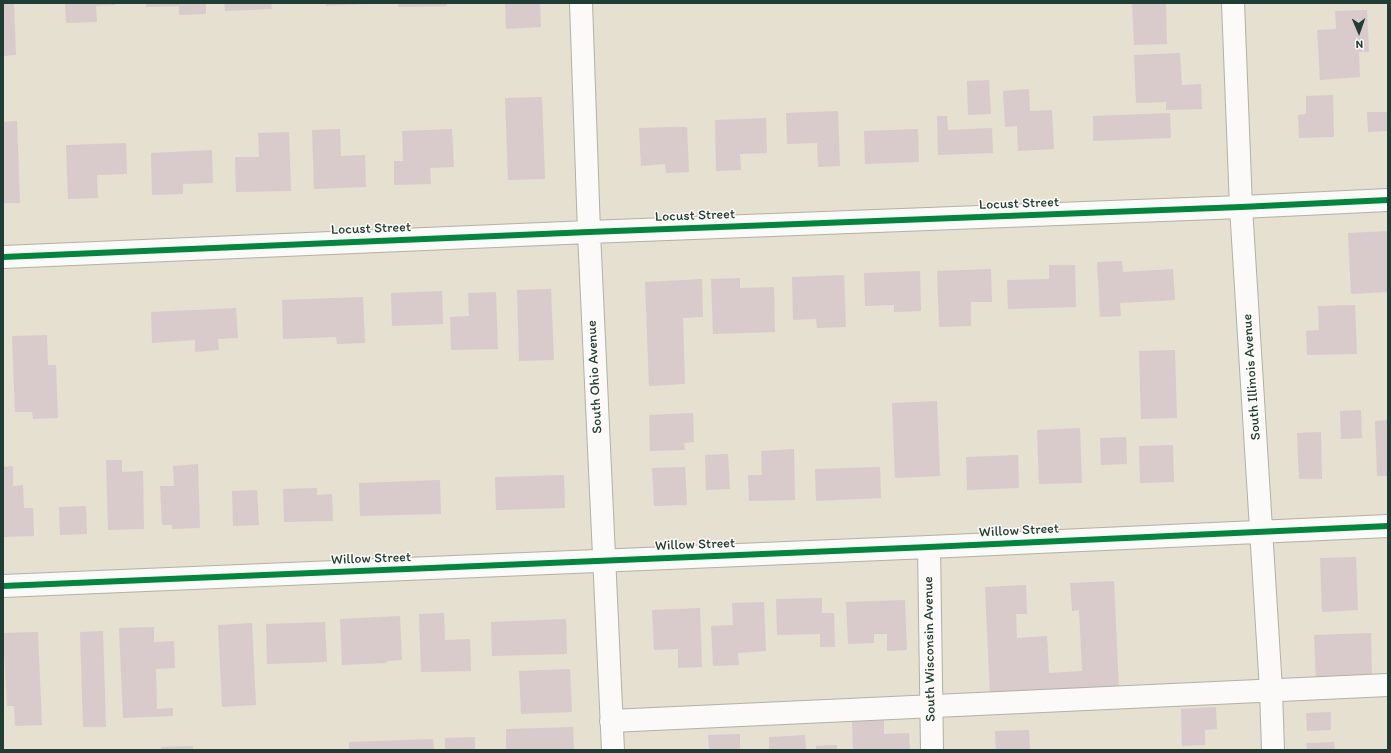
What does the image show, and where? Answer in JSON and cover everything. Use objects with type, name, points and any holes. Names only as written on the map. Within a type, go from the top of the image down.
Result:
[{"type":"street","name":"South Ohio Avenue","points":[[582,3],[589,232],[613,750]]},
{"type":"street","name":"South Illinois Avenue","points":[[1233,3],[1241,207],[1271,690],[1273,750]]},
{"type":"street","name":"Locust Street","points":[[3,257],[1388,200]]},
{"type":"street","name":"Willow Street","points":[[3,586],[929,548],[1388,526]]},
{"type":"street","name":"South Wisconsin Avenue","points":[[929,548],[932,750]]},
{"type":"street","points":[[611,721],[1388,685]]},
{"type":"building","points":[[3,3],[14,3],[16,55],[3,56]]},
{"type":"building","points":[[65,3],[115,3],[115,5],[96,6],[97,22],[66,23]]},
{"type":"building","points":[[146,3],[206,3],[206,14],[179,15],[179,6],[146,7]]},
{"type":"building","points":[[224,3],[271,3],[272,9],[225,11]]},
{"type":"building","points":[[326,3],[366,3],[366,4],[326,6]]},
{"type":"building","points":[[398,3],[447,3],[447,6],[398,7]]},
{"type":"building","points":[[505,3],[540,3],[541,27],[506,29]]},
{"type":"building","points":[[1132,3],[1166,3],[1167,44],[1134,45]]},
{"type":"building","points":[[1367,10],[1369,52],[1359,52],[1360,77],[1320,80],[1317,30],[1336,29],[1335,11]]},
{"type":"building","points":[[1180,53],[1182,85],[1201,84],[1202,109],[1166,110],[1166,102],[1136,103],[1134,55]]},
{"type":"building","points":[[989,80],[991,114],[968,115],[967,81]]},
{"type":"building","points":[[1029,89],[1030,111],[1052,110],[1054,149],[1018,151],[1017,126],[1005,127],[1003,91]]},
{"type":"building","points":[[1333,95],[1334,137],[1299,138],[1298,115],[1306,114],[1306,96]]},
{"type":"building","points":[[542,97],[545,179],[508,180],[505,98]]},
{"type":"building","points":[[838,111],[840,166],[818,167],[817,143],[787,144],[786,113]]},
{"type":"building","points":[[1367,112],[1387,112],[1388,131],[1368,132]]},
{"type":"building","points":[[1170,113],[1171,138],[1093,141],[1093,116]]},
{"type":"building","points":[[937,116],[947,116],[948,130],[992,128],[993,153],[938,155]]},
{"type":"building","points":[[766,118],[767,153],[740,154],[741,170],[716,171],[715,120]]},
{"type":"building","points":[[17,121],[20,203],[3,203],[3,122]]},
{"type":"building","points":[[687,127],[689,172],[666,173],[665,164],[641,166],[639,128]]},
{"type":"building","points":[[340,129],[341,156],[365,155],[366,187],[314,189],[312,130]]},
{"type":"building","points":[[452,129],[454,167],[430,168],[431,184],[394,185],[394,161],[403,161],[402,131]]},
{"type":"building","points":[[918,129],[919,162],[865,164],[864,131]]},
{"type":"building","points":[[289,132],[291,191],[236,192],[235,157],[259,157],[258,133]]},
{"type":"building","points":[[126,143],[127,174],[97,175],[98,198],[68,199],[66,145]]},
{"type":"building","points":[[212,150],[213,183],[183,184],[183,194],[152,195],[151,153]]},
{"type":"building","points":[[1388,231],[1388,292],[1351,294],[1348,233]]},
{"type":"building","points":[[1122,261],[1123,272],[1173,269],[1175,300],[1120,303],[1121,316],[1100,317],[1097,262]]},
{"type":"building","points":[[1049,265],[1075,265],[1076,307],[1008,309],[1007,280],[1049,279]]},
{"type":"building","points":[[991,269],[992,302],[971,302],[971,326],[939,327],[937,271]]},
{"type":"building","points":[[920,271],[921,311],[894,312],[894,305],[865,306],[864,273]]},
{"type":"building","points":[[844,275],[846,327],[817,328],[816,319],[793,320],[792,277]]},
{"type":"building","points":[[740,278],[740,288],[774,287],[775,332],[713,334],[711,279]]},
{"type":"building","points":[[702,279],[703,317],[683,318],[685,384],[649,386],[645,282]]},
{"type":"building","points":[[551,289],[554,360],[519,361],[517,290]]},
{"type":"building","points":[[442,291],[443,324],[392,326],[391,293]]},
{"type":"building","points":[[496,292],[498,349],[451,350],[450,317],[469,316],[468,293]]},
{"type":"building","points":[[363,297],[365,343],[337,344],[336,337],[283,339],[282,300]]},
{"type":"building","points":[[1355,305],[1357,354],[1307,355],[1306,331],[1319,330],[1318,306]]},
{"type":"building","points":[[236,308],[238,338],[218,339],[219,350],[195,352],[195,340],[152,343],[151,312]]},
{"type":"building","points":[[47,335],[48,365],[56,365],[58,418],[33,419],[32,412],[15,412],[12,336]]},
{"type":"building","points":[[1175,350],[1177,418],[1141,419],[1139,351]]},
{"type":"building","points":[[937,401],[940,476],[895,478],[892,403]]},
{"type":"building","points":[[1361,410],[1362,438],[1341,439],[1340,411]]},
{"type":"building","points":[[693,413],[694,442],[684,443],[685,450],[650,451],[649,415]]},
{"type":"building","points":[[1388,420],[1388,476],[1377,476],[1375,421]]},
{"type":"building","points":[[1080,428],[1082,483],[1039,484],[1037,430]]},
{"type":"building","points":[[1321,432],[1322,479],[1299,479],[1297,433]]},
{"type":"building","points":[[1126,437],[1127,464],[1101,465],[1100,438]]},
{"type":"building","points":[[1173,445],[1174,482],[1140,483],[1139,446]]},
{"type":"building","points":[[794,449],[795,500],[749,501],[748,475],[762,475],[761,451]]},
{"type":"building","points":[[728,454],[730,489],[706,490],[705,455]]},
{"type":"building","points":[[1018,455],[1019,488],[967,490],[966,457]]},
{"type":"building","points":[[106,460],[122,460],[122,472],[143,471],[144,529],[108,530]]},
{"type":"building","points":[[198,464],[200,528],[172,529],[172,525],[162,525],[160,486],[174,486],[173,466]]},
{"type":"building","points":[[13,466],[13,486],[23,485],[24,508],[33,508],[34,536],[3,537],[3,467]]},
{"type":"building","points":[[685,467],[687,505],[654,506],[652,468]]},
{"type":"building","points":[[880,467],[881,498],[816,501],[815,469]]},
{"type":"building","points":[[564,475],[565,508],[496,510],[495,477]]},
{"type":"building","points":[[440,480],[441,514],[360,516],[359,483]]},
{"type":"building","points":[[317,488],[317,495],[332,494],[333,521],[284,522],[283,489]]},
{"type":"building","points":[[257,490],[259,525],[233,526],[232,491]]},
{"type":"building","points":[[86,506],[87,534],[60,535],[59,507]]},
{"type":"building","points":[[1356,557],[1358,610],[1322,612],[1320,558]]},
{"type":"building","points":[[1114,581],[1119,690],[990,696],[985,587],[1026,585],[1027,614],[1016,614],[1017,638],[1047,636],[1049,673],[1082,671],[1079,610],[1072,611],[1070,583]]},
{"type":"building","points":[[822,598],[822,613],[834,613],[835,647],[820,647],[820,634],[777,635],[776,599]]},
{"type":"building","points":[[905,600],[907,650],[887,651],[887,634],[874,634],[874,643],[848,644],[846,602]]},
{"type":"building","points":[[764,602],[766,651],[738,653],[739,665],[713,666],[711,626],[733,625],[732,603]]},
{"type":"building","points":[[700,608],[702,667],[678,668],[678,649],[654,650],[652,610]]},
{"type":"building","points":[[444,613],[445,640],[470,639],[471,671],[421,672],[419,614]]},
{"type":"building","points":[[400,616],[402,660],[387,661],[387,663],[342,665],[340,619]]},
{"type":"building","points":[[566,619],[567,654],[492,656],[491,622]]},
{"type":"building","points":[[325,622],[327,662],[267,664],[266,624]]},
{"type":"building","points":[[252,623],[256,705],[222,707],[218,625]]},
{"type":"building","points":[[154,627],[154,642],[174,641],[175,668],[156,669],[157,709],[173,708],[173,716],[123,718],[119,628]]},
{"type":"building","points":[[103,631],[106,727],[83,727],[80,632]]},
{"type":"building","points":[[38,632],[42,725],[15,726],[14,706],[7,706],[3,633]]},
{"type":"building","points":[[1371,633],[1372,678],[1316,680],[1314,635]]},
{"type":"building","points":[[570,669],[572,712],[521,714],[519,671]]},
{"type":"building","points":[[1216,707],[1217,729],[1205,730],[1205,745],[1182,746],[1181,709]]},
{"type":"building","points":[[1331,712],[1331,730],[1307,731],[1306,713]]},
{"type":"building","points":[[884,720],[884,734],[909,733],[910,750],[853,750],[852,721]]},
{"type":"building","points":[[573,727],[574,750],[506,750],[506,729]]},
{"type":"building","points":[[1029,730],[1030,750],[996,750],[995,731]]},
{"type":"building","points":[[740,734],[740,750],[709,750],[708,735]]},
{"type":"building","points":[[805,735],[806,750],[769,750],[769,737]]},
{"type":"building","points":[[475,737],[475,750],[445,750],[445,738]]},
{"type":"building","points":[[433,739],[434,750],[349,750],[349,742]]},
{"type":"building","points":[[1334,742],[1335,750],[1307,750],[1306,743]]},
{"type":"building","points":[[837,745],[837,750],[816,750],[816,746]]},
{"type":"building","points":[[193,746],[193,750],[161,750],[161,747]]},
{"type":"cycle path","points":[[3,257],[1388,200]]},
{"type":"cycle path","points":[[3,586],[1388,526]]}]
